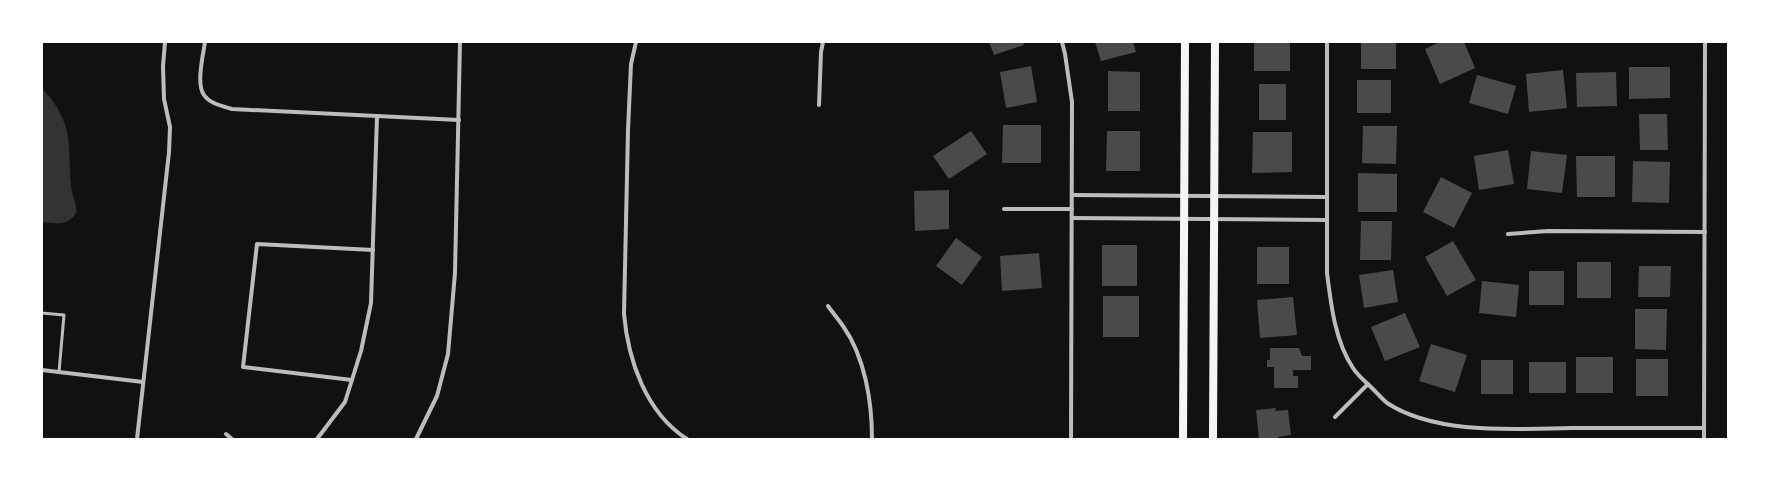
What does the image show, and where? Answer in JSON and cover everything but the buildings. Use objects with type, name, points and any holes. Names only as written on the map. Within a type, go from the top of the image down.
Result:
[{"type":"main road","points":[[1184,439],[1185,42]]},
{"type":"main road","points":[[1213,439],[1215,42]]},
{"type":"street","points":[[136,439],[169,152],[170,127],[164,99],[163,66],[165,42]]},
{"type":"street","points":[[205,42],[200,84],[203,95],[213,102],[232,109],[459,120]]},
{"type":"street","points":[[416,439],[437,396],[448,354],[456,273],[460,42]]},
{"type":"street","points":[[636,42],[631,64],[628,130],[624,314],[626,334],[636,372],[649,398],[666,421],[687,439]]},
{"type":"street","points":[[819,105],[823,42]]},
{"type":"street","points":[[1062,42],[1072,102],[1071,439]]},
{"type":"street","points":[[1328,42],[1326,198],[1327,273],[1332,310],[1346,356],[1354,370],[1387,402],[1423,419],[1460,426],[1500,429],[1704,428]]},
{"type":"street","points":[[1704,439],[1705,42]]},
{"type":"street","points":[[317,439],[346,402],[361,351],[371,303],[376,116]]},
{"type":"street","points":[[1072,195],[1326,198]]},
{"type":"street","points":[[1004,209],[1072,209]]},
{"type":"street","points":[[1072,218],[1326,220]]},
{"type":"street","points":[[1508,234],[1548,231],[1704,232]]},
{"type":"street","points":[[352,380],[243,367],[257,244],[373,250]]},
{"type":"street","points":[[828,306],[844,326],[859,359],[868,393],[872,439]]},
{"type":"street","points":[[42,370],[143,382]]},
{"type":"street","points":[[1335,417],[1368,384]]},
{"type":"street","points":[[226,434],[232,439]]},
{"type":"lane","points":[[42,313],[64,315],[59,372]]},
{"type":"shaded area","points":[[42,89],[52,100],[60,113],[67,131],[71,187],[76,204],[76,212],[71,219],[63,223],[42,222]]}]
